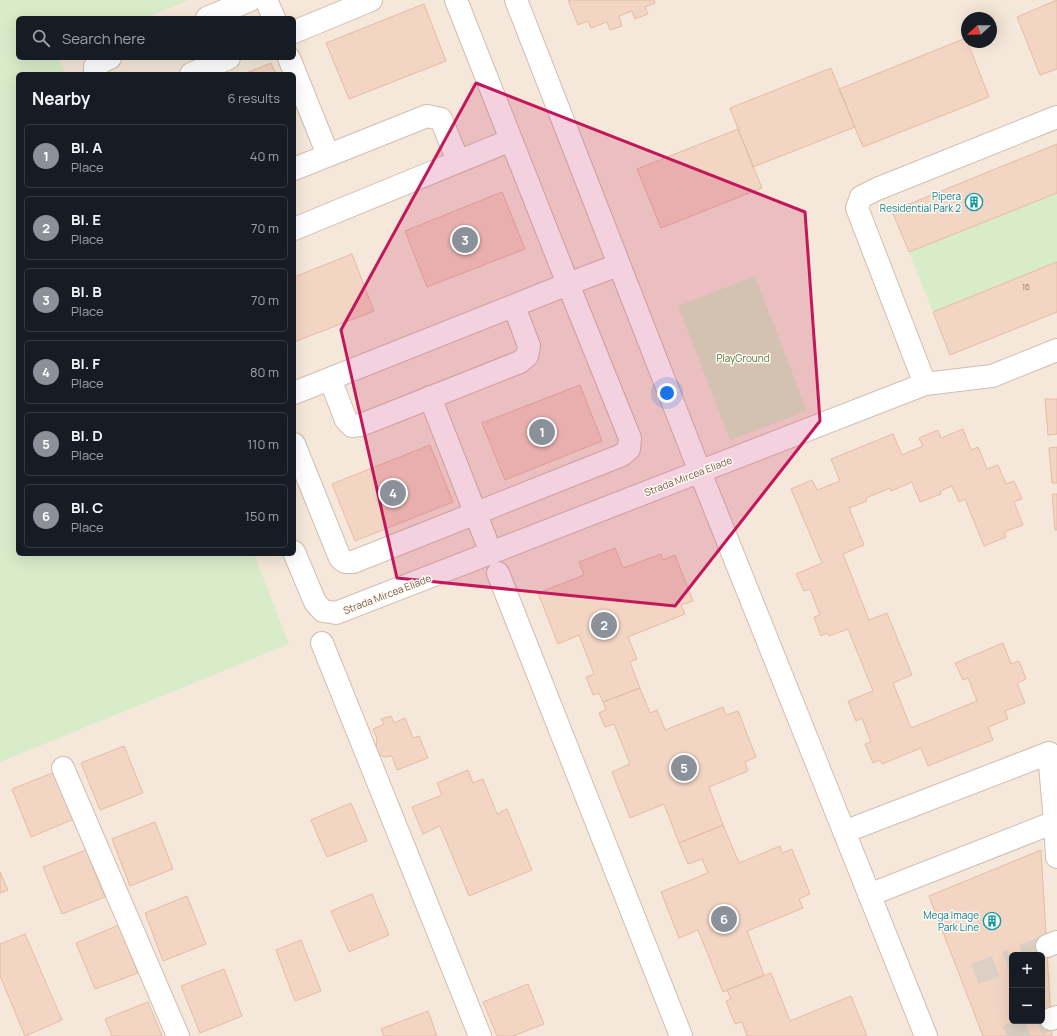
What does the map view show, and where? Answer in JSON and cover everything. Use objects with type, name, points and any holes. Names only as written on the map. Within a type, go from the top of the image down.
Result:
[{"type":"street","points":[[212,16],[250,0]]},
{"type":"street","points":[[266,0],[273,16]]},
{"type":"street","points":[[296,31],[371,0]]},
{"type":"street","points":[[296,449],[340,558],[345,562],[353,562],[474,514],[622,455],[629,449],[630,438],[456,0]]},
{"type":"street","points":[[516,0],[618,265],[926,1036]]},
{"type":"street","points":[[95,72],[95,67],[105,60]]},
{"type":"street","points":[[195,72],[225,60]]},
{"type":"street","points":[[290,60],[295,72]]},
{"type":"street","points":[[296,75],[328,155]]},
{"type":"street","points":[[296,168],[427,116],[441,119],[458,161]]},
{"type":"street","points":[[925,384],[857,208],[861,197],[1057,117]]},
{"type":"street","points":[[296,228],[511,140]]},
{"type":"street","points":[[296,392],[618,265]]},
{"type":"street","points":[[330,379],[346,420],[352,426],[361,424],[520,362],[527,356],[529,346],[514,306]]},
{"type":"street","name":"Strada Mircea Eliade","points":[[296,556],[315,602],[323,611],[336,613],[494,563],[700,472],[925,384],[992,376],[1057,350]]},
{"type":"street","points":[[430,397],[474,514],[681,1036]]},
{"type":"street","points":[[322,643],[480,1036]]},
{"type":"street","points":[[844,832],[1049,753],[1057,857]]},
{"type":"street","points":[[63,768],[178,1036]]},
{"type":"street","points":[[869,895],[1055,822]]},
{"type":"highlighted area","points":[[476,83],[805,212],[820,421],[675,606],[397,578],[341,330]]},
{"type":"shaded area","points":[[0,0],[1057,0],[1057,1036],[0,1036]]},
{"type":"green space","points":[[0,0],[189,0],[150,16],[16,16],[16,60],[60,60],[64,72],[16,72],[16,556],[255,556],[289,644],[0,762]]},
{"type":"green space","points":[[1057,193],[1057,262],[933,312],[909,252]]},
{"type":"green space","name":"PlayGround","points":[[755,276],[807,411],[730,440],[678,306]]},
{"type":"building","points":[[568,0],[654,0],[655,3],[645,7],[648,14],[635,19],[632,11],[619,16],[622,26],[610,30],[607,22],[591,28],[588,21],[578,25]]},
{"type":"building","points":[[1057,0],[1057,69],[1040,75],[1017,17]]},
{"type":"building","points":[[424,4],[446,61],[349,99],[326,43]]},
{"type":"building","points":[[961,40],[961,48],[970,48],[989,97],[863,147],[839,89]]},
{"type":"building","points":[[271,63],[275,72],[249,72]]},
{"type":"building","points":[[831,68],[855,127],[753,167],[730,108]]},
{"type":"building","points":[[738,129],[762,188],[661,228],[637,169]]},
{"type":"building","name":"Pipera Residential Park 2","points":[[1057,144],[1057,193],[909,252],[892,211]]},
{"type":"building","points":[[502,192],[525,249],[427,287],[405,231]]},
{"type":"building","points":[[352,254],[374,311],[296,341],[296,276]]},
{"type":"building","points":[[1057,262],[1057,312],[950,355],[933,312]]},
{"type":"building","points":[[580,385],[602,441],[505,480],[482,423]]},
{"type":"building","points":[[1045,399],[1057,399],[1057,434],[1048,435]]},
{"type":"building","points":[[963,429],[971,450],[978,447],[987,469],[998,465],[1006,484],[1014,481],[1022,499],[1014,502],[1023,525],[1004,532],[1006,537],[984,546],[965,499],[959,502],[952,486],[940,491],[941,494],[920,502],[912,482],[891,491],[890,488],[866,498],[867,501],[849,508],[864,545],[843,554],[869,620],[887,613],[912,675],[893,683],[911,728],[977,701],[968,678],[963,680],[955,663],[1003,643],[1011,664],[1019,661],[1026,679],[1017,683],[1025,703],[1005,711],[1008,719],[988,727],[993,740],[928,766],[921,748],[882,764],[880,760],[873,763],[865,744],[871,742],[862,718],[856,721],[848,701],[873,691],[848,629],[829,636],[827,633],[821,636],[814,617],[820,615],[810,589],[804,591],[796,574],[822,563],[791,489],[812,480],[817,490],[840,481],[831,459],[893,434],[902,455],[923,446],[919,438],[938,430],[941,438]]},
{"type":"building","points":[[430,445],[453,502],[355,541],[332,484]]},
{"type":"building","points":[[1057,447],[1057,483],[1052,483],[1049,448]]},
{"type":"building","points":[[1052,494],[1057,494],[1057,530],[1055,530]]},
{"type":"building","points":[[615,548],[623,568],[661,554],[663,560],[675,555],[693,601],[681,605],[685,614],[628,637],[637,659],[630,662],[640,688],[603,702],[599,693],[593,695],[586,677],[594,674],[579,635],[558,644],[538,593],[584,575],[579,562]]},
{"type":"building","points":[[640,688],[650,713],[657,710],[665,730],[723,707],[726,715],[738,711],[756,757],[745,762],[748,771],[709,787],[723,825],[679,843],[664,804],[630,818],[612,772],[630,764],[614,724],[605,727],[599,713],[606,710],[603,702]]},
{"type":"building","points":[[391,716],[394,723],[405,718],[413,738],[419,736],[428,758],[397,770],[392,756],[384,757],[379,754],[376,748],[377,738],[373,729],[384,724],[381,719]]},
{"type":"building","points":[[124,746],[143,793],[100,810],[81,763]]},
{"type":"building","points":[[468,770],[473,783],[483,779],[497,814],[507,809],[532,870],[469,896],[440,826],[423,834],[412,807],[442,795],[437,783]]},
{"type":"building","points":[[55,772],[74,819],[31,837],[12,789]]},
{"type":"building","points":[[351,803],[367,841],[327,857],[311,820]]},
{"type":"building","points":[[155,822],[173,869],[130,886],[112,839]]},
{"type":"building","points":[[723,825],[739,863],[780,846],[782,853],[792,849],[810,894],[799,899],[803,908],[747,931],[764,975],[723,992],[698,930],[679,938],[661,892],[708,873],[702,859],[688,864],[679,843]]},
{"type":"building","points":[[86,850],[105,897],[62,914],[43,867]]},
{"type":"building","name":"Mega Image Park Line","points":[[1041,850],[1052,1036],[983,1036],[929,896]]},
{"type":"building","points":[[0,872],[8,890],[0,893]]},
{"type":"building","points":[[372,894],[389,935],[349,952],[331,911]]},
{"type":"building","points":[[187,896],[206,944],[163,961],[145,913]]},
{"type":"building","points":[[119,925],[138,973],[95,989],[76,943]]},
{"type":"building","points":[[25,934],[62,1020],[25,1036],[0,976],[0,944]]},
{"type":"building","points":[[301,940],[321,991],[295,1001],[276,950]]},
{"type":"building","points":[[224,969],[242,1016],[200,1033],[181,986]]},
{"type":"building","points":[[771,973],[790,1021],[851,996],[867,1036],[747,1036],[742,1022],[735,1024],[726,1001],[731,999],[727,990]]},
{"type":"building","points":[[528,984],[544,1024],[513,1036],[497,1036],[483,1002]]},
{"type":"building","points":[[148,1002],[162,1036],[112,1036],[105,1019]]},
{"type":"building","points":[[428,1011],[437,1036],[384,1036],[381,1029]]},
{"type":"tunnel","points":[[1031,952],[1047,946]]},
{"type":"tunnel","points":[[975,974],[1009,961]]},
{"type":"tunnel","points":[[1007,1036],[1051,1019]]},
{"type":"place","name":"Pipera Residential Park 2","points":[[974,202]]},
{"type":"place","name":"Bl. B","points":[[465,240]]},
{"type":"place","name":"Bl. A","points":[[542,432]]},
{"type":"place","name":"Bl. F","points":[[393,493]]},
{"type":"place","name":"Bl. E","points":[[604,625]]},
{"type":"place","name":"Bl. D","points":[[684,768]]},
{"type":"place","name":"Bl. C","points":[[724,919]]},
{"type":"place","name":"Mega Image Park Line","points":[[992,921]]}]
